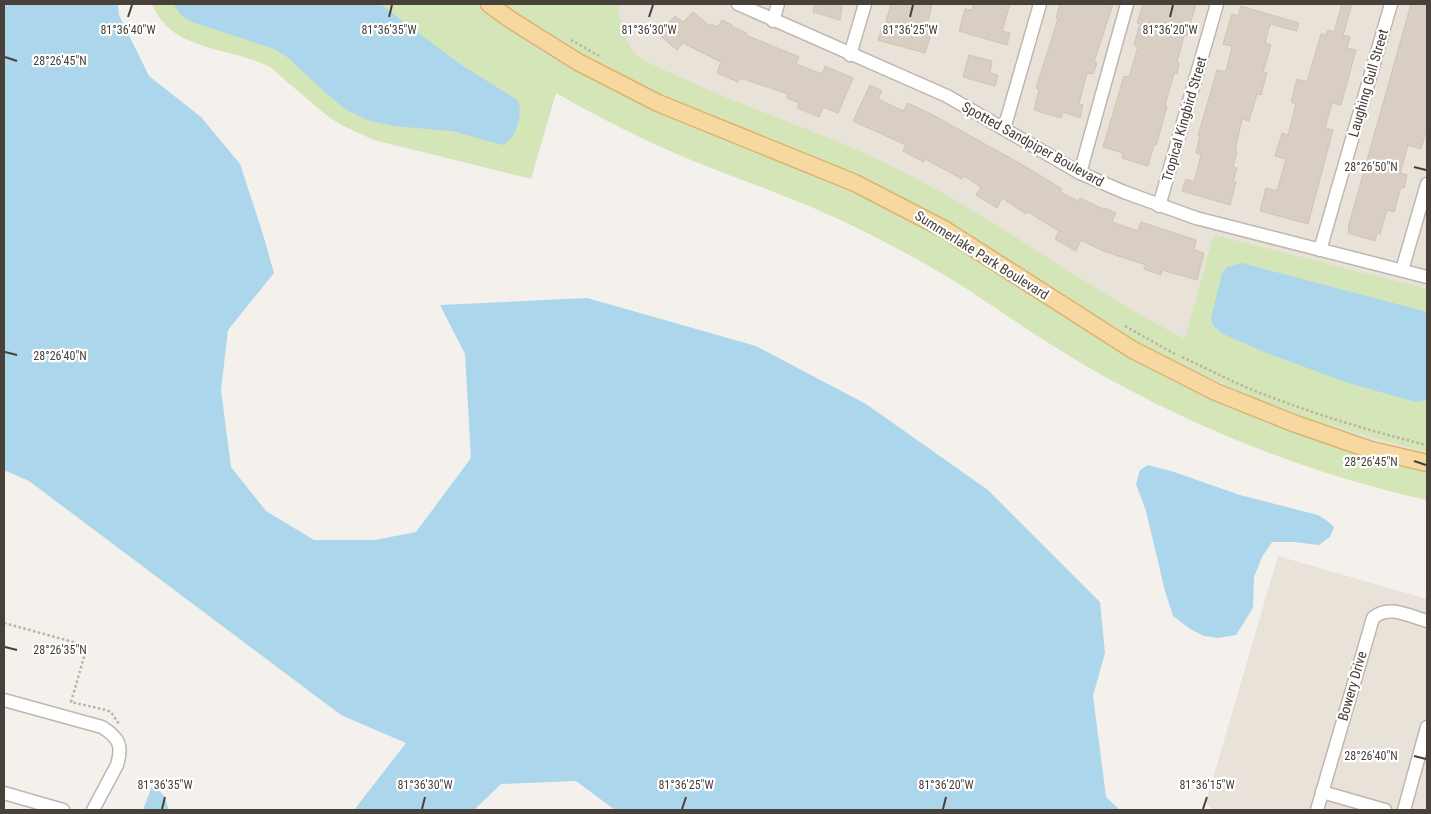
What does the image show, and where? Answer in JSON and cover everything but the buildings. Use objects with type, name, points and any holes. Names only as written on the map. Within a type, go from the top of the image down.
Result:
[{"type":"main road","name":"Summerlake Park Boulevard","points":[[489,4],[578,62],[658,103],[855,183],[944,229],[1132,350],[1216,392],[1293,423],[1371,450],[1427,463]]},
{"type":"street","name":"Spotted Sandpiper Boulevard","points":[[738,4],[850,55],[897,73],[947,96],[1080,173],[1159,206],[1196,218],[1427,277]]},
{"type":"street","points":[[773,21],[778,4]]},
{"type":"street","points":[[850,55],[865,4]]},
{"type":"street","points":[[1004,129],[1040,4]]},
{"type":"street","points":[[1080,173],[1127,4]]},
{"type":"street","name":"Tropical Kingbird Street","points":[[1159,206],[1217,4]]},
{"type":"street","name":"Laughing Gull Street","points":[[1320,250],[1391,4]]},
{"type":"street","points":[[1402,270],[1427,184]]},
{"type":"street","name":"Bowery Drive","points":[[1317,810],[1372,618],[1384,611],[1393,611],[1427,621]]},
{"type":"street","points":[[4,700],[102,727],[113,734],[118,740],[120,749],[117,765],[93,810]]},
{"type":"street","points":[[1404,810],[1427,727]]},
{"type":"street","points":[[1322,792],[1385,810]]},
{"type":"street","points":[[4,794],[63,810]]},
{"type":"path","points":[[4,623],[84,645],[86,650],[70,702],[111,712],[120,724]]},
{"type":"shaded area","points":[[518,4],[1427,4],[1427,461],[1371,450],[658,103]]},
{"type":"shaded area","points":[[1278,556],[1427,599],[1427,810],[1213,810],[1206,802]]},
{"type":"green space","points":[[152,4],[489,4],[578,62],[855,183],[1194,381],[1427,463],[1427,500],[1337,476],[1293,461],[1249,445],[1163,407],[1081,363],[954,281],[888,244],[818,210],[653,143],[556,93],[531,179],[374,140],[341,125],[271,67],[202,46],[172,31],[161,19]]},
{"type":"green space","points":[[501,4],[617,4],[629,45],[643,59],[714,92],[841,143],[891,166],[966,207],[1147,319],[1185,339],[1214,235],[1427,289],[1427,452],[1299,415],[1257,399],[1188,367],[1120,333],[835,167],[676,103],[583,55]]},
{"type":"water","points":[[4,4],[118,4],[119,15],[149,76],[201,117],[240,164],[274,273],[228,330],[221,390],[231,467],[266,511],[314,540],[375,540],[416,532],[471,458],[465,354],[440,305],[587,298],[756,346],[866,404],[988,490],[1100,602],[1105,653],[1093,696],[1106,797],[1120,810],[615,810],[576,781],[501,784],[474,810],[354,810],[406,743],[341,715],[29,481],[4,470]]},
{"type":"water","points":[[173,4],[380,4],[457,62],[517,100],[520,111],[518,125],[511,138],[503,145],[452,131],[393,126],[367,120],[345,109],[287,57],[274,49],[192,22],[182,16]]},
{"type":"water","points":[[1242,263],[1427,312],[1427,399],[1420,402],[1412,401],[1345,382],[1269,354],[1221,333],[1213,325],[1211,318],[1222,273],[1227,267]]},
{"type":"water","points":[[1148,465],[1240,495],[1318,515],[1334,527],[1330,537],[1319,545],[1272,542],[1262,557],[1254,577],[1253,608],[1236,635],[1218,638],[1204,636],[1190,629],[1173,616],[1165,591],[1146,511],[1136,484],[1140,470]]},
{"type":"water","points":[[153,783],[164,796],[169,810],[143,810]]}]
